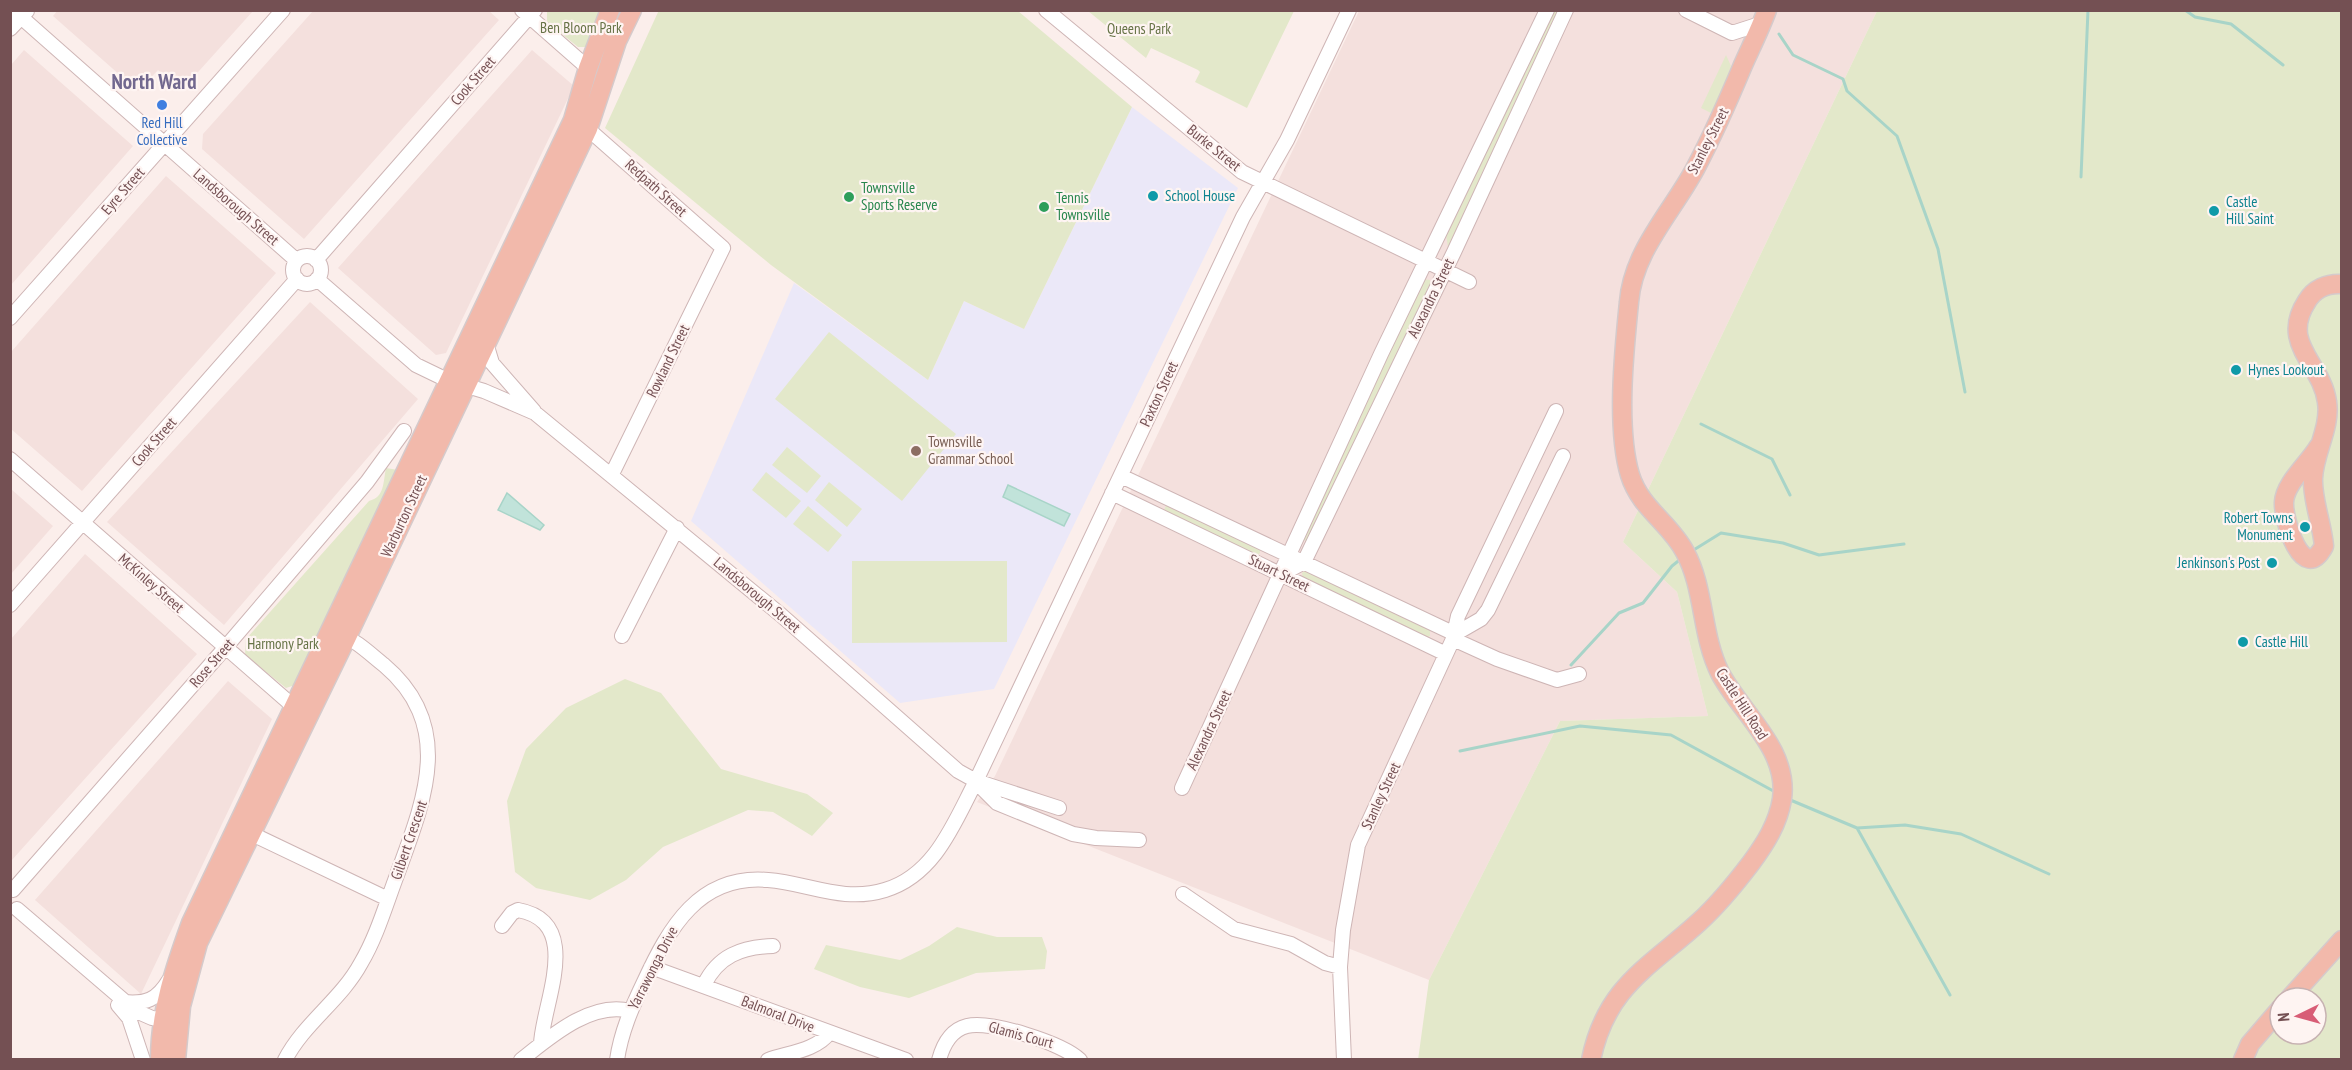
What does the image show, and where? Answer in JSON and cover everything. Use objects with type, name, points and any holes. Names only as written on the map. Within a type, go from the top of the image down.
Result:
[{"type":"main road","name":"Warburton Street","points":[[170,1025],[184,990],[198,943],[339,633],[447,380],[573,120],[588,68],[610,10]]},
{"type":"main road","name":"Warburton Street","points":[[170,1025],[172,975],[191,923],[293,706],[339,633],[466,386],[588,129],[617,41],[632,10]]},
{"type":"main road","name":"Stanley Street","points":[[1637,266],[1688,182],[1719,122],[1765,17]]},
{"type":"main road","name":"Castle Hill Road","points":[[1591,1059],[1604,1022],[1630,980],[1713,908],[1766,842],[1775,822],[1783,790],[1782,777],[1772,749],[1721,675],[1714,658],[1697,584],[1684,550],[1636,491],[1630,473],[1623,418],[1629,300],[1637,266]]},
{"type":"main road","points":[[2319,446],[2309,464],[2287,490],[2284,502],[2290,538],[2298,551],[2305,556],[2313,557],[2320,554],[2324,546],[2313,484],[2319,446],[2328,414],[2325,392],[2298,342],[2296,330],[2302,308],[2312,294],[2326,285],[2342,284]]},
{"type":"main road","points":[[2301,986],[2342,939]]},
{"type":"main road","points":[[2243,1059],[2250,1044],[2268,1023]]},
{"type":"main road","points":[[160,1059],[170,1025]]},
{"type":"main road","points":[[170,1025],[176,1059]]},
{"type":"street","name":"Eyre Street","points":[[10,318],[283,10]]},
{"type":"street","name":"Burke Street","points":[[1046,10],[1242,172],[1469,282]]},
{"type":"street","name":"Paxton Street","points":[[976,782],[1210,286],[1287,140],[1349,10]]},
{"type":"street","name":"Alexandra Street","points":[[1182,788],[1282,574],[1287,555],[1547,10]]},
{"type":"street","name":"Alexandra Street","points":[[1304,562],[1566,10]]},
{"type":"street","points":[[1686,10],[1732,33],[1765,17]]},
{"type":"street","name":"Landsborough Street","points":[[21,13],[296,260]]},
{"type":"street","points":[[10,29],[21,13]]},
{"type":"street","points":[[529,13],[588,68]]},
{"type":"street","name":"Cook Street","points":[[316,260],[529,13]]},
{"type":"street","name":"Redpath Street","points":[[588,129],[723,248]]},
{"type":"street","name":"Rowland Street","points":[[612,474],[723,248]]},
{"type":"street","points":[[309,256],[316,260],[320,267],[317,279],[309,283],[297,279],[293,272],[296,260],[309,256]]},
{"type":"street","name":"Cook Street","points":[[10,605],[297,279]]},
{"type":"street","name":"Landsborough Street","points":[[317,279],[416,365],[447,380],[535,413],[612,474],[790,623],[956,770],[976,782],[1059,808]]},
{"type":"street","name":"Landsborough Street","points":[[486,343],[492,363],[523,395],[535,413]]},
{"type":"street","name":"Stanley Street","points":[[1340,967],[1343,930],[1359,844],[1454,636],[1458,616],[1556,411]]},
{"type":"street","name":"Rose Street","points":[[12,889],[225,648],[367,482],[404,431]]},
{"type":"street","points":[[1454,636],[1481,618],[1488,610],[1563,456]]},
{"type":"street","name":"McKinley Street","points":[[10,459],[293,706]]},
{"type":"street","name":"Stuart Street","points":[[1121,476],[1304,562],[1497,659],[1557,680],[1579,674]]},
{"type":"street","name":"Stuart Street","points":[[1112,493],[1446,654]]},
{"type":"street","points":[[622,636],[677,528]]},
{"type":"street","points":[[1282,574],[1304,562]]},
{"type":"street","name":"Gilbert Crescent","points":[[285,1059],[357,970],[388,899],[423,800],[429,771],[426,734],[418,709],[405,687],[392,672],[339,633]]},
{"type":"street","name":"Landsborough Street","points":[[976,782],[997,803],[1073,834],[1140,840]]},
{"type":"street","name":"Yarrawonga Drive","points":[[617,1059],[630,1011],[651,967],[681,915],[694,903],[721,887],[765,879],[832,894],[851,895],[885,890],[913,875],[937,853],[976,782]]},
{"type":"street","points":[[250,833],[388,899]]},
{"type":"street","points":[[12,889],[18,897],[14,912],[124,1002],[142,1015],[170,1025]]},
{"type":"street","points":[[1183,894],[1234,928],[1291,944],[1325,963],[1340,967],[1344,1059]]},
{"type":"street","points":[[502,927],[512,913],[523,911],[542,920],[552,935],[555,948],[553,989],[541,1027],[541,1044]]},
{"type":"street","points":[[704,986],[712,970],[726,957],[743,949],[773,946]]},
{"type":"street","name":"Balmoral Drive","points":[[651,967],[906,1059]]},
{"type":"street","points":[[124,1002],[143,1003],[154,998],[172,975]]},
{"type":"street","points":[[102,985],[129,1018],[138,1024],[170,1025]]},
{"type":"street","points":[[521,1059],[588,1014],[620,1008],[630,1011]]},
{"type":"street","points":[[129,1018],[143,1059]]},
{"type":"street","name":"Glamis Court","points":[[939,1059],[948,1040],[957,1030],[980,1024],[1052,1042],[1080,1059]]},
{"type":"street","points":[[768,1059],[816,1045],[823,1041],[829,1033]]},
{"type":"shaded area","points":[[58,10],[253,11],[181,91],[158,70],[138,91],[53,16]]},
{"type":"shaded area","points":[[313,11],[489,11],[499,20],[304,239],[202,149],[203,134]]},
{"type":"shaded area","points":[[1359,11],[1877,11],[1623,542],[1677,592],[1708,716],[1560,721],[1429,980],[977,802],[995,776]]},
{"type":"shaded area","points":[[24,50],[133,146],[11,285],[11,65]]},
{"type":"shaded area","points":[[532,50],[574,86],[446,353],[436,355],[338,268]]},
{"type":"shaded area","name":"Townsville Grammar School","points":[[1132,107],[1238,188],[994,689],[900,703],[691,521],[794,283],[928,380],[964,301],[1024,329]]},
{"type":"shaded area","points":[[166,176],[276,273],[82,491],[11,429],[11,352]]},
{"type":"shaded area","points":[[310,302],[418,399],[224,625],[107,522]]},
{"type":"shaded area","points":[[11,489],[53,526],[11,574]]},
{"type":"shaded area","points":[[85,554],[197,654],[11,861],[11,639]]},
{"type":"shaded area","points":[[228,681],[272,719],[141,994],[35,900]]},
{"type":"green space","name":"Ben Bloom Park","points":[[547,10],[607,11],[591,47],[578,47],[547,22]]},
{"type":"green space","name":"Townsville Sports Reserve","points":[[659,10],[1018,11],[1132,107],[1024,329],[964,301],[928,380],[771,265],[605,128]]},
{"type":"green space","name":"Queens Park","points":[[1088,11],[1294,11],[1247,108],[1195,82],[1200,72],[1198,70],[1151,48],[1146,58]]},
{"type":"green space","points":[[1553,11],[1564,11],[1448,247],[1446,235]]},
{"type":"green space","name":"Castle Hill","points":[[1877,11],[2341,11],[2341,1059],[1418,1060],[1429,980],[1560,721],[1708,716],[1677,592],[1623,542]]},
{"type":"green space","points":[[1726,55],[1731,66],[1727,77],[1731,79],[1711,113],[1701,108]]},
{"type":"green space","points":[[1423,279],[1430,280],[1430,290],[1310,543],[1300,538]]},
{"type":"green space","points":[[829,332],[956,434],[902,501],[775,399]]},
{"type":"green space","points":[[787,447],[821,476],[807,493],[772,465]]},
{"type":"green space","name":"Harmony Park","points":[[386,468],[398,470],[298,684],[286,688],[245,655],[246,639],[369,501],[378,496]]},
{"type":"green space","points":[[766,472],[801,501],[786,518],[752,490]]},
{"type":"green space","points":[[829,482],[862,509],[847,527],[815,500]]},
{"type":"green space","points":[[1167,503],[1260,547],[1260,553],[1255,557],[1163,513]]},
{"type":"green space","points":[[808,506],[842,535],[828,552],[793,524]]},
{"type":"green space","points":[[852,561],[1007,561],[1007,642],[852,643]]},
{"type":"green space","points":[[1307,569],[1430,627],[1430,636],[1425,638],[1303,580],[1302,573]]},
{"type":"green space","points":[[625,679],[661,693],[721,769],[807,794],[833,813],[812,836],[773,812],[748,810],[663,847],[626,880],[590,900],[536,888],[515,872],[507,801],[526,749],[566,708]]},
{"type":"green space","points":[[957,927],[997,937],[1042,937],[1047,951],[1045,969],[976,973],[909,998],[860,987],[814,969],[826,945],[900,960],[929,946]]},
{"type":"water","points":[[1008,485],[1070,514],[1064,526],[1003,497]]},
{"type":"water","points":[[507,493],[544,525],[540,530],[498,510]]},
{"type":"waterway","points":[[2081,177],[2088,10]]},
{"type":"waterway","points":[[2185,10],[2195,17],[2231,24],[2283,65]]},
{"type":"waterway","points":[[1779,34],[1793,55],[1843,79],[1847,91],[1897,136],[1938,249],[1965,392]]},
{"type":"waterway","points":[[1701,424],[1772,459],[1790,495]]},
{"type":"waterway","points":[[1692,551],[1721,533],[1783,543],[1819,555],[1904,544]]},
{"type":"waterway","points":[[1571,665],[1619,613],[1643,603],[1672,566],[1682,558]]},
{"type":"waterway","points":[[1460,751],[1580,726],[1671,735],[1777,793]]},
{"type":"waterway","points":[[1788,799],[1857,828],[1905,825],[1961,834],[2049,874]]},
{"type":"waterway","points":[[1857,828],[1950,995]]},
{"type":"place","name":"Red Hill Collective","points":[[162,105]]},
{"type":"place","name":"School House","points":[[1153,196]]},
{"type":"place","name":"Townsville Sports Reserve","points":[[849,197]]},
{"type":"place","name":"Tennis Townsville","points":[[1044,207]]},
{"type":"place","name":"Castle Hill Saint","points":[[2214,211]]},
{"type":"place","name":"Hynes Lookout","points":[[2236,370]]},
{"type":"place","name":"Townsville Grammar School","points":[[916,451]]},
{"type":"place","name":"Robert Towns Monument","points":[[2305,527]]},
{"type":"place","name":"Jenkinson's Post","points":[[2272,563]]},
{"type":"place","name":"Castle Hill","points":[[2243,642]]},
{"type":"district","name":"North Ward","points":[[154,82]]}]
